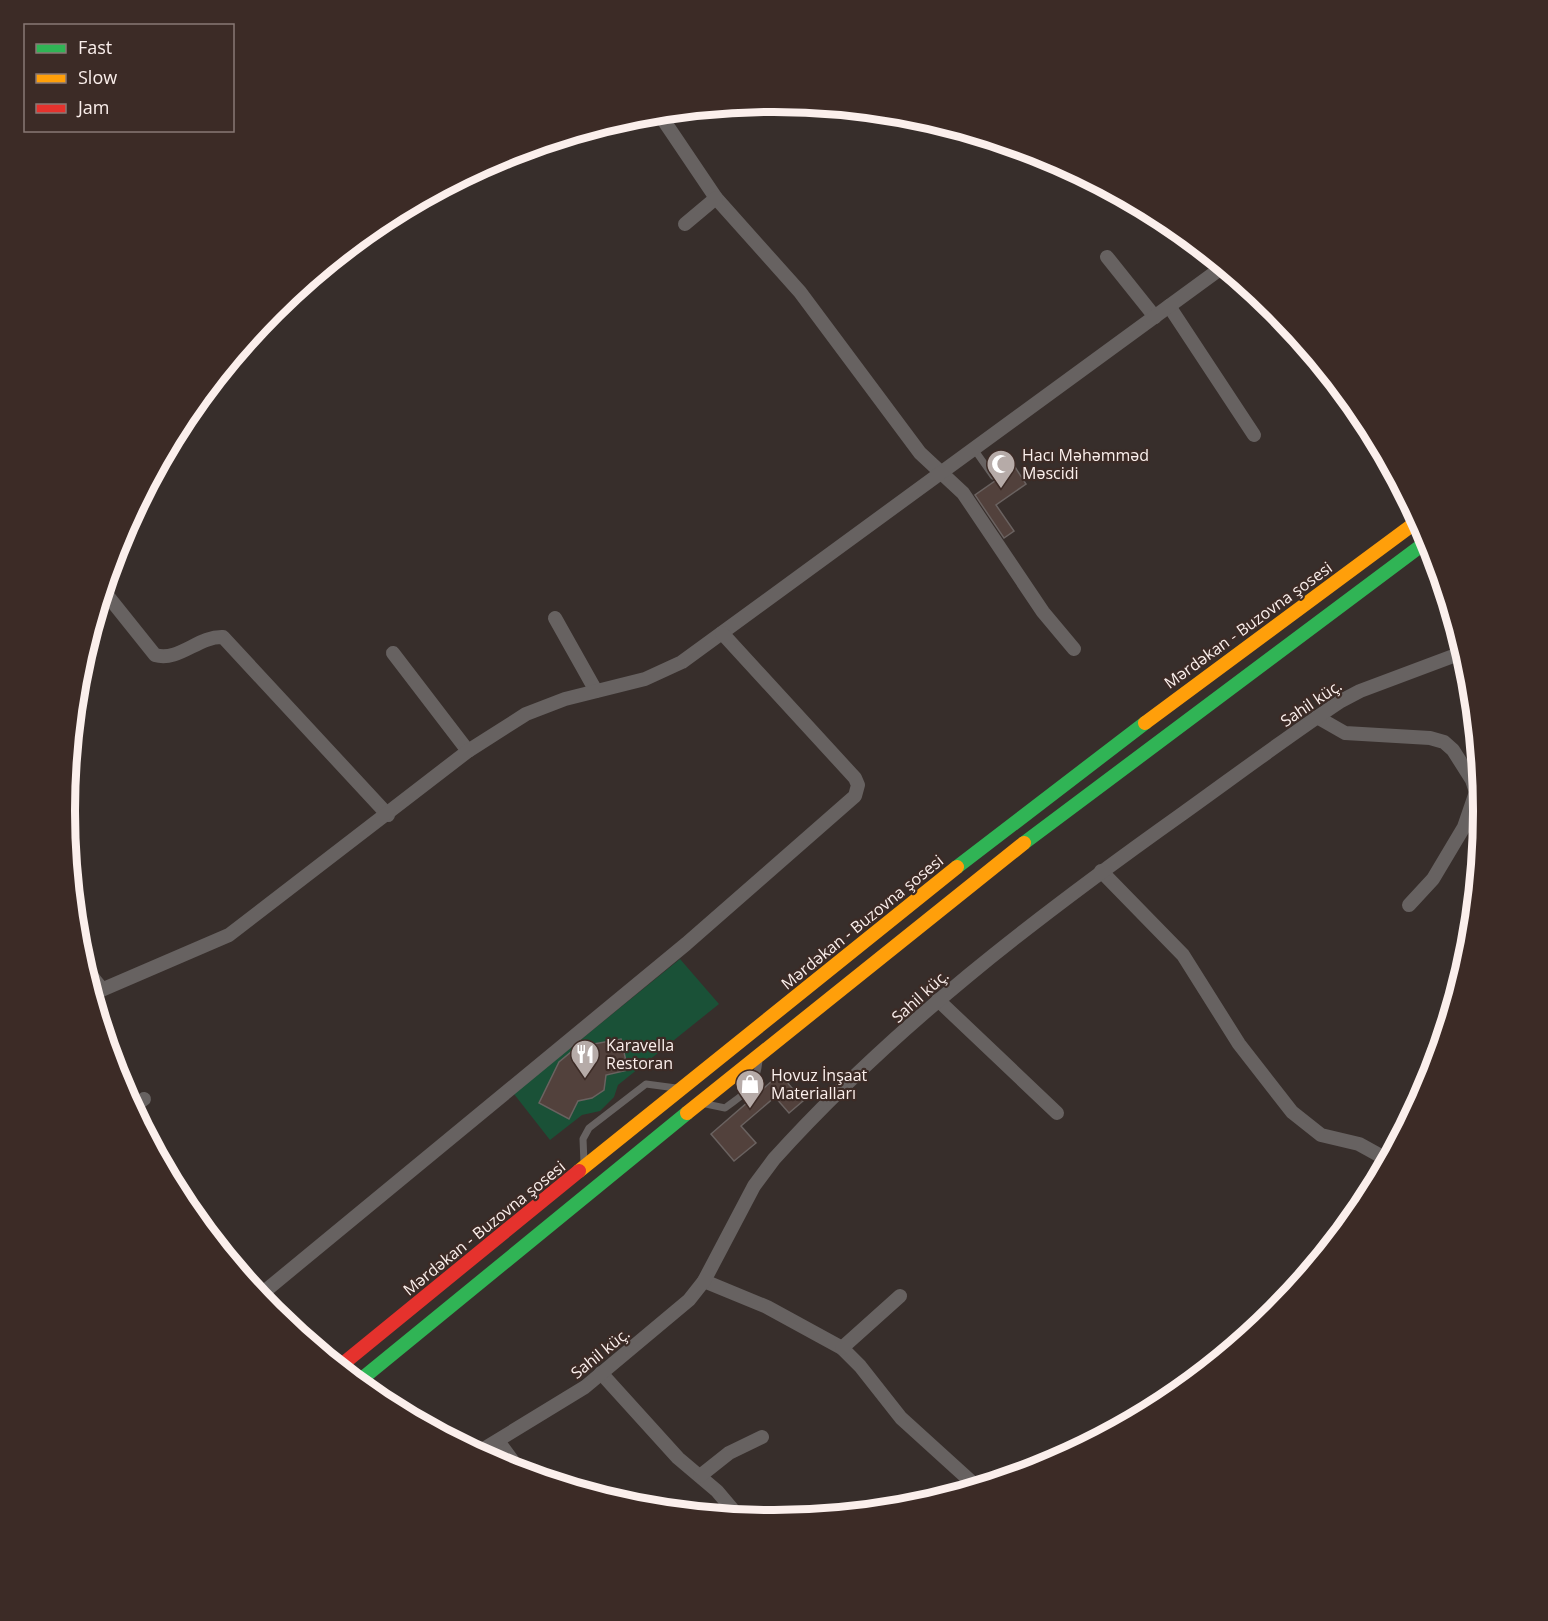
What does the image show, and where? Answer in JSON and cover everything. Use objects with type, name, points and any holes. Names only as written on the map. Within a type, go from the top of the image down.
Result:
[{"type":"main road","name":"Mərdəkan - Buzovna şosesi","points":[[345,1362],[1016,821],[1161,709],[1412,525]]},
{"type":"main road","points":[[364,1377],[760,1054],[1031,838],[1421,546]]},
{"type":"street","points":[[664,120],[716,198],[800,292],[913,444],[963,493],[1043,612],[1074,649]]},
{"type":"street","points":[[685,224],[716,198]]},
{"type":"street","points":[[1107,257],[1155,317]]},
{"type":"street","points":[[99,991],[229,935],[388,815],[468,751],[507,725],[542,707],[666,671],[722,633],[1218,271]]},
{"type":"street","points":[[1169,306],[1254,435]]},
{"type":"street","points":[[109,597],[155,655],[164,658],[202,640],[223,637],[388,815]]},
{"type":"street","points":[[555,618],[596,691]]},
{"type":"street","points":[[266,1290],[686,944],[855,796],[858,785],[855,778],[722,633]]},
{"type":"street","points":[[393,653],[468,751]]},
{"type":"street","name":"Sahil küç.","points":[[487,1447],[564,1402],[674,1315],[704,1281],[754,1186],[768,1166],[790,1142],[938,1000],[1101,872],[1317,717],[1360,691],[1455,655]]},
{"type":"street","points":[[1317,717],[1345,734],[1430,738],[1444,742],[1453,750],[1472,781]]},
{"type":"street","points":[[1409,905],[1433,879],[1464,827],[1473,807]]},
{"type":"street","points":[[1101,872],[1183,955],[1239,1044],[1292,1112],[1311,1129],[1322,1135],[1359,1144],[1381,1156]]},
{"type":"street","points":[[938,1000],[1057,1113]]},
{"type":"street","points":[[139,1103],[144,1099]]},
{"type":"street","points":[[704,1281],[767,1307],[842,1348],[860,1366],[900,1418],[970,1481]]},
{"type":"street","points":[[842,1348],[900,1296]]},
{"type":"street","points":[[601,1374],[678,1458],[717,1491],[732,1508]]},
{"type":"street","points":[[700,1476],[729,1453],[762,1437]]},
{"type":"street","points":[[498,1441],[510,1457]]},
{"type":"lane","points":[[974,449],[993,476]]},
{"type":"lane","points":[[700,1103],[725,1108],[753,1086],[757,1080],[760,1054]]},
{"type":"lane","points":[[585,1168],[583,1139],[589,1128],[646,1084],[681,1089]]},
{"type":"green space","points":[[680,959],[719,1004],[618,1085],[614,1097],[600,1111],[582,1115],[550,1140],[514,1094]]},
{"type":"building","points":[[1015,467],[1026,484],[996,505],[1014,531],[1004,538],[975,495]]},
{"type":"building","points":[[621,1039],[628,1070],[606,1075],[604,1090],[592,1098],[578,1101],[569,1119],[539,1103],[559,1062],[577,1047]]},
{"type":"building","points":[[780,1074],[803,1101],[789,1113],[775,1097],[741,1126],[756,1143],[734,1161],[711,1134]]},
{"type":"traffic: fast","points":[[1024,843],[1421,546]]},
{"type":"traffic: fast","points":[[957,867],[1145,723]]},
{"type":"traffic: fast","points":[[364,1377],[687,1113]]},
{"type":"traffic: slow","points":[[1145,723],[1412,525]]},
{"type":"traffic: slow","points":[[687,1113],[1024,843]]},
{"type":"traffic: slow","points":[[579,1171],[957,867]]},
{"type":"traffic: jam","points":[[345,1362],[579,1171]]},
{"type":"place","name":"Hacı Məhəmməd Məscidi","points":[[1001,490]]},
{"type":"place","name":"Karavella Restoran","points":[[585,1080]]},
{"type":"place","name":"Hovuz İnşaat Materialları","points":[[750,1110]]}]
